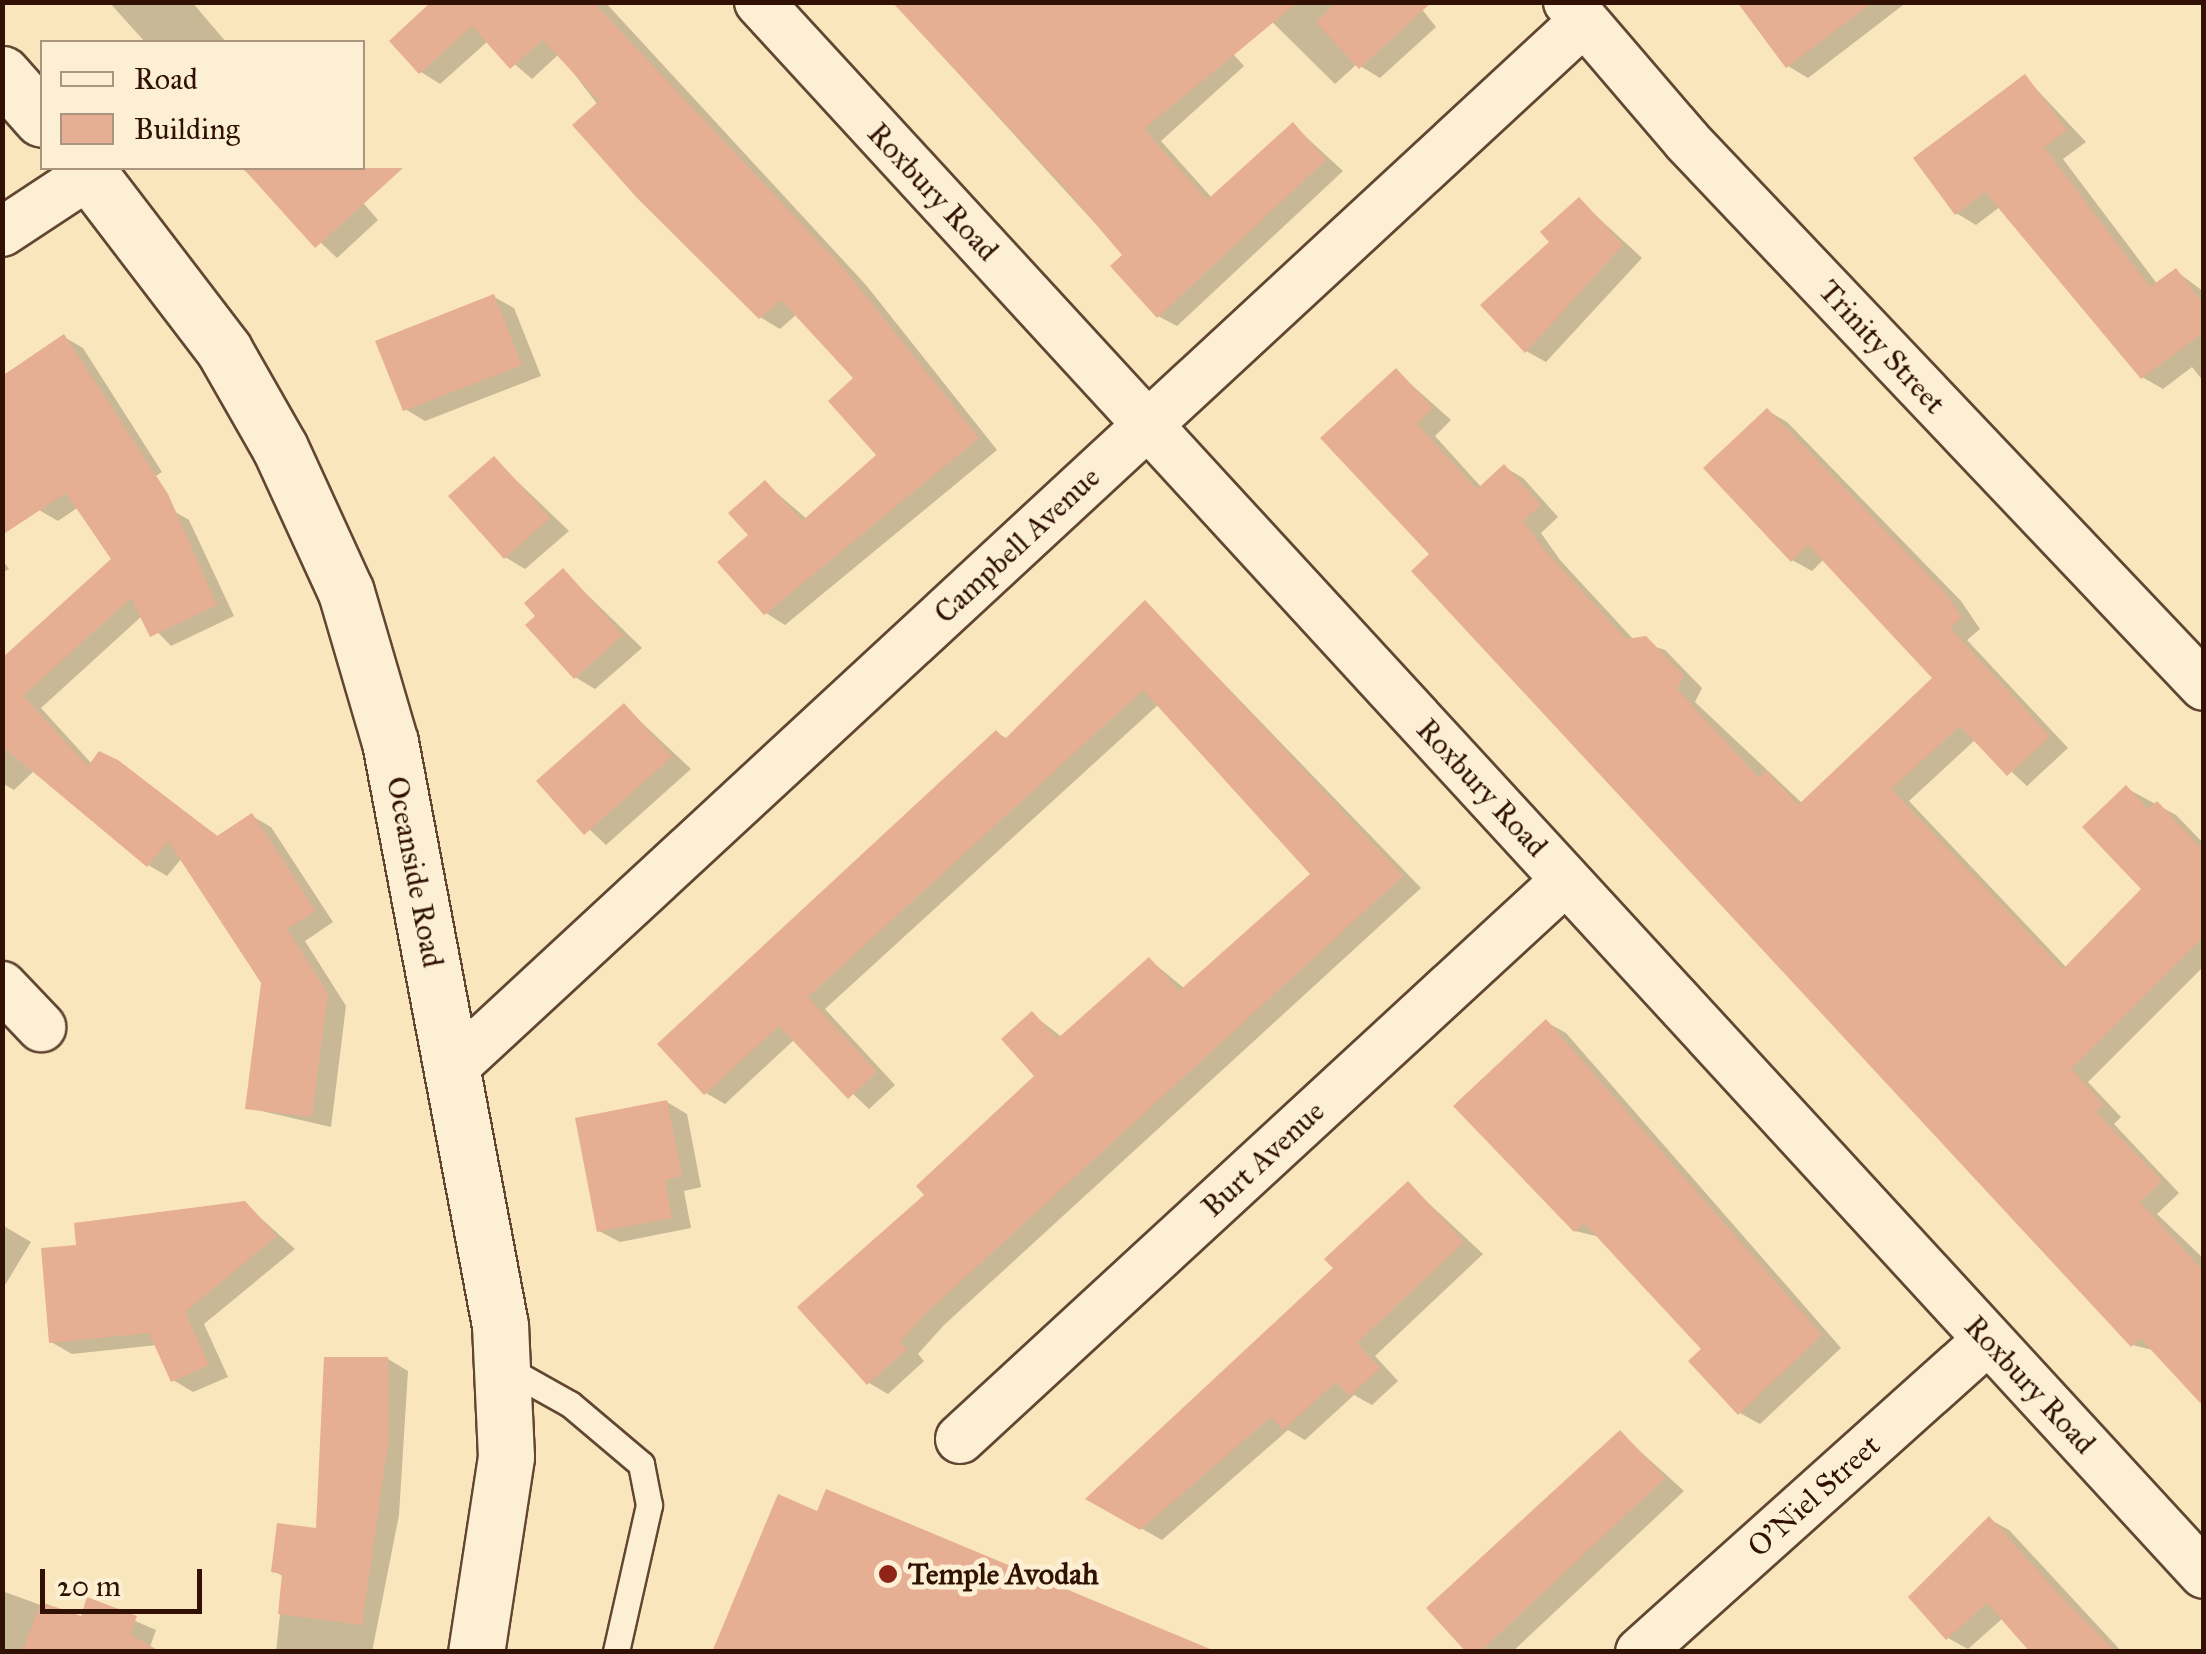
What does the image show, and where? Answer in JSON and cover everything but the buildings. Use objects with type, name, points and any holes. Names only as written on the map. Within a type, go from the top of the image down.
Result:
[{"type":"main road","points":[[2,74],[40,118]]},
{"type":"main road","name":"Oceanside Road","points":[[88,171],[224,350],[346,592],[390,742],[453,1068],[502,1366],[506,1457],[476,1652]]},
{"type":"street","name":"Roxbury Road","points":[[759,2],[2204,1574]]},
{"type":"street","name":"Campbell Avenue","points":[[453,1068],[1147,424],[1575,12]]},
{"type":"street","name":"Trinity Street","points":[[1575,12],[2204,686]]},
{"type":"street","points":[[2,232],[88,171]]},
{"type":"street","name":"Burt Avenue","points":[[960,1439],[1566,880]]},
{"type":"street","points":[[2,986],[41,1026]]},
{"type":"street","name":"O'Niel Street","points":[[1640,1652],[1988,1340]]},
{"type":"lane","points":[[502,1366],[570,1404],[641,1464],[648,1505],[616,1652]]},
{"type":"place","name":"Temple Avodah","points":[[888,1574]]}]
